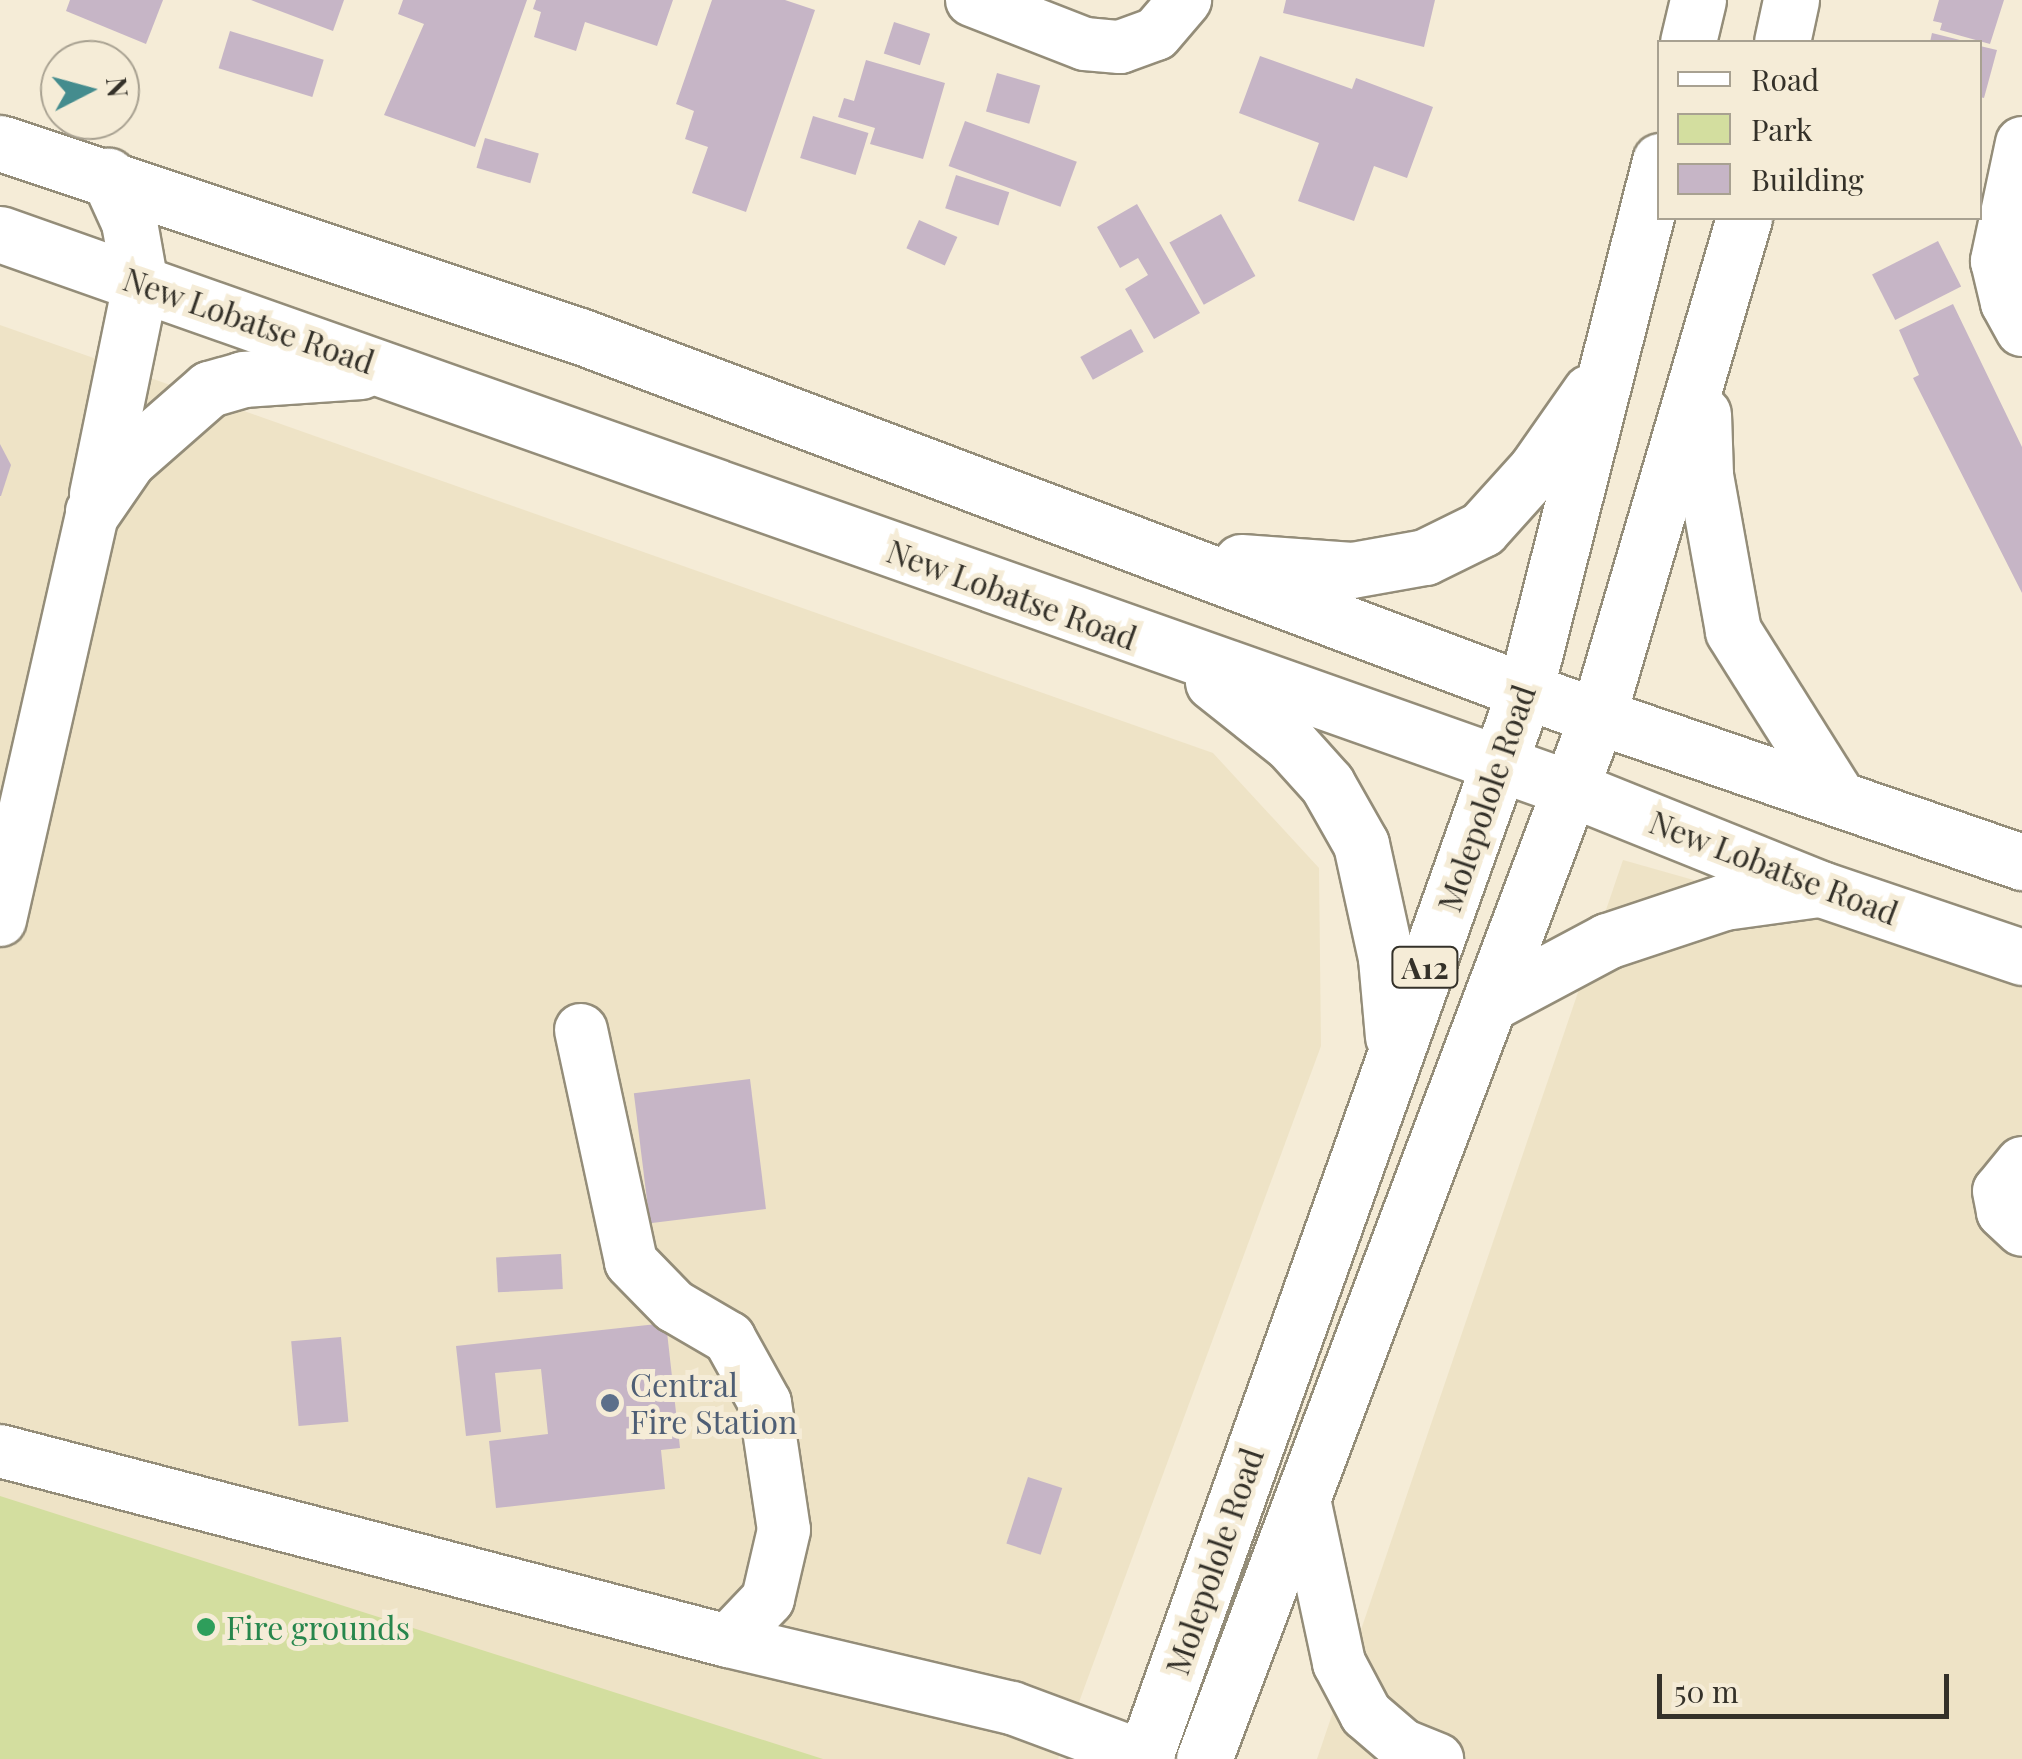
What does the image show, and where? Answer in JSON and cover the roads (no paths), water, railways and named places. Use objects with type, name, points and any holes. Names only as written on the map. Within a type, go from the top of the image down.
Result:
[{"type":"main road","points":[[1688,40],[1698,0]]},
{"type":"main road","points":[[1782,40],[1792,0]]},
{"type":"main road","points":[[0,143],[580,336],[1183,557],[1526,690],[1834,793],[2022,862]]},
{"type":"main road","name":"Molepolole Road","points":[[1146,1758],[1526,690],[1657,173]]},
{"type":"main road","points":[[93,511],[140,284],[129,222],[108,176]]},
{"type":"main road","name":"Molepolole Road","points":[[1204,1759],[1305,1504],[1488,1004],[1600,712],[1743,220]]},
{"type":"main road","name":"New Lobatse Road","points":[[0,234],[394,369],[1180,655],[1572,789],[1821,888],[2022,957]]},
{"type":"main road","points":[[1183,557],[1352,570],[1424,557],[1482,529],[1536,469],[1612,360]]},
{"type":"main road","points":[[93,511],[128,460],[209,388],[242,379],[394,369]]},
{"type":"main road","points":[[1701,376],[1705,475],[1733,631],[1834,793]]},
{"type":"main road","points":[[1180,655],[1291,744],[1327,784],[1362,844],[1381,926],[1395,1050]]},
{"type":"main road","points":[[1488,1004],[1606,941],[1724,902],[1821,888]]},
{"type":"street","points":[[972,0],[1085,44],[1120,47],[1170,17]]},
{"type":"street","points":[[2019,166],[1997,261],[2007,304],[2022,330]]},
{"type":"street","points":[[0,920],[93,511]]},
{"type":"street","points":[[581,1030],[631,1262],[674,1306],[729,1338],[765,1403],[784,1530],[768,1600],[728,1641]]},
{"type":"street","points":[[2022,1163],[1999,1191],[2003,1212],[2022,1230]]},
{"type":"street","points":[[0,1451],[728,1641],[1012,1708],[1146,1758]]},
{"type":"street","points":[[1305,1504],[1339,1663],[1366,1714],[1402,1744],[1437,1759]]},
{"type":"place","name":"Central Fire Station","points":[[610,1403]]},
{"type":"place","name":"Fire grounds","points":[[206,1627]]}]
